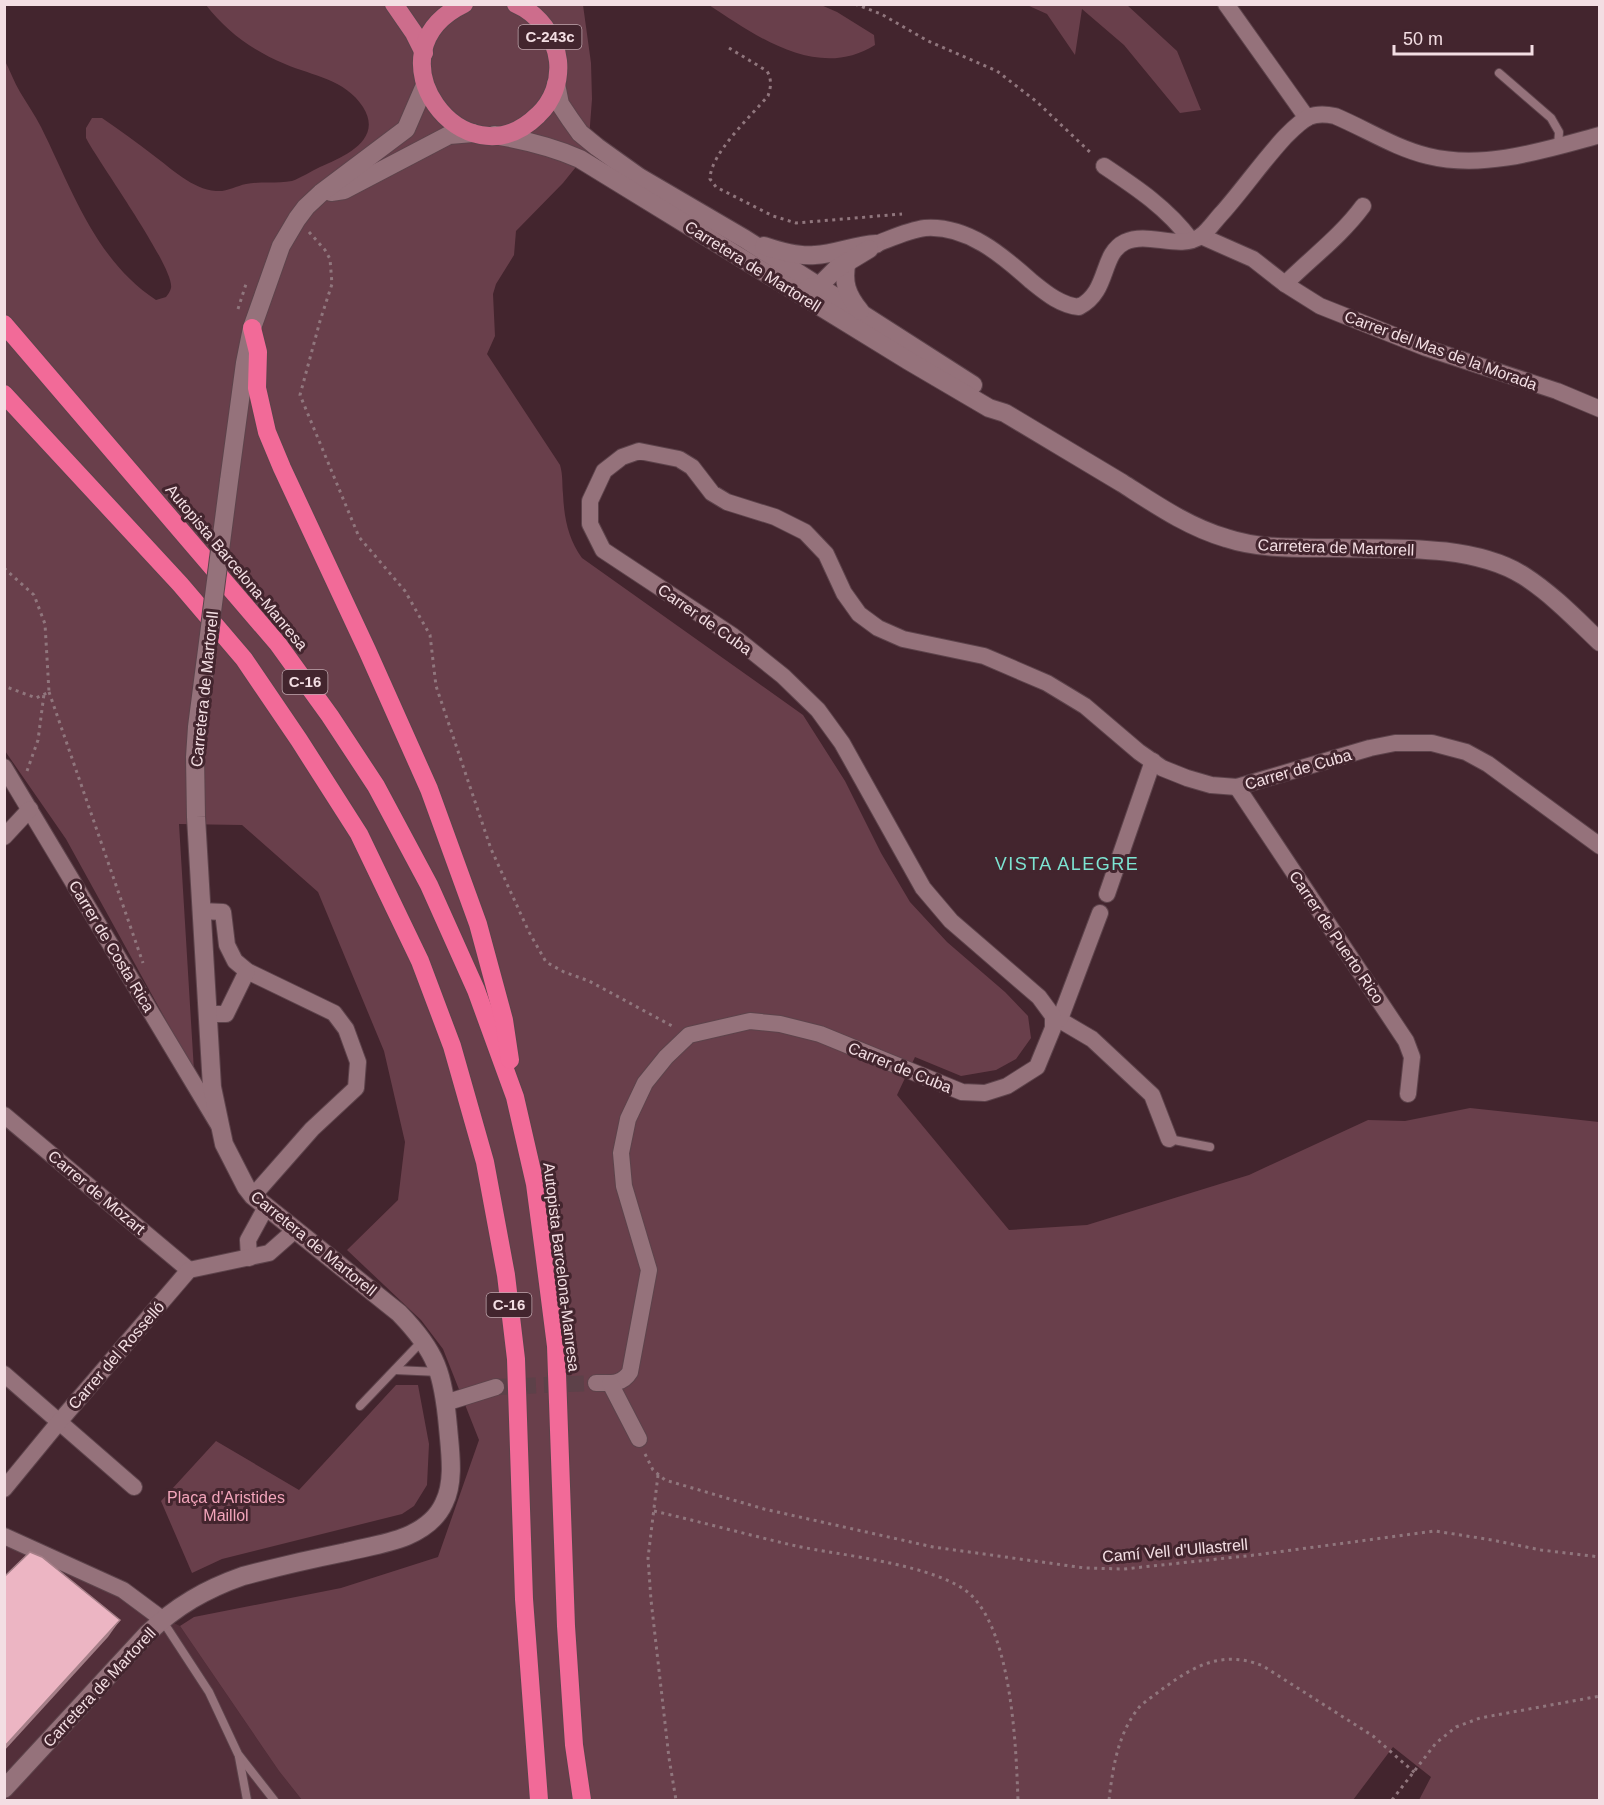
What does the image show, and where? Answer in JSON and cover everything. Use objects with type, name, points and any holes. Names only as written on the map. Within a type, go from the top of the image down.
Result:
[{"type":"highway","name":"Autopista Barcelona-Manresa","points":[[4,324],[278,644],[330,716],[376,786],[429,885],[476,990],[515,1097],[535,1184],[556,1346],[566,1626],[574,1745],[582,1800]]},
{"type":"highway","points":[[252,328],[258,352],[257,388],[267,432],[429,789],[478,924],[504,1020],[515,1097]]},
{"type":"highway","name":"C-16","points":[[4,394],[180,584],[244,658],[359,834],[420,961],[452,1046],[485,1162],[506,1275],[516,1359],[524,1599],[539,1800]]},
{"type":"main road","points":[[394,4],[414,33],[424,53]]},
{"type":"main road","name":"C-243c","points":[[464,4],[438,23],[428,40],[422,72],[431,100],[440,112],[459,127],[473,133],[494,135],[517,129],[537,117],[547,105],[556,84],[557,59],[550,35],[534,16],[516,4]]},
{"type":"street","points":[[1226,4],[1307,118]]},
{"type":"street","name":"Carretera de Martorell","points":[[556,84],[560,104],[580,133],[597,147],[639,177],[745,239],[996,400],[1005,413]]},
{"type":"street","name":"Carretera de Martorell","points":[[4,1790],[162,1619],[186,1601],[222,1584],[270,1569],[401,1538],[432,1520],[444,1505],[450,1485],[450,1454],[445,1403],[434,1357],[423,1340],[399,1313],[294,1231],[246,1187],[230,1156],[219,1126],[212,1087],[195,785],[197,727],[245,363],[252,328],[282,246],[297,219],[321,193],[406,129],[425,85]]},
{"type":"street","points":[[772,278],[796,286],[818,287],[836,269],[876,244],[926,228],[945,229],[964,234],[987,245],[1054,299],[1069,306],[1079,307],[1096,295],[1111,256],[1124,242],[1137,239],[1173,242],[1196,238],[1235,198],[1294,128],[1307,118],[1325,114],[1335,116],[1400,147],[1446,160],[1488,160],[1599,135]]},
{"type":"street","name":"C-243c","points":[[321,193],[344,190],[448,135],[473,133]]},
{"type":"street","name":"Carretera de Martorell","points":[[494,135],[527,141],[580,159],[772,278],[989,408],[1005,413],[1181,519],[1225,538],[1263,546],[1405,549],[1481,558],[1522,575],[1539,587],[1599,642]]},
{"type":"street","points":[[1104,166],[1141,190],[1196,238]]},
{"type":"street","points":[[1285,284],[1338,235],[1363,206]]},
{"type":"street","name":"Carrer del Mas de la Morada","points":[[1196,238],[1253,259],[1285,284],[1320,306],[1426,348],[1557,391],[1599,409]]},
{"type":"street","points":[[745,239],[771,249],[813,256],[858,245],[876,244]]},
{"type":"street","points":[[847,261],[844,281],[847,291],[862,315]]},
{"type":"street","name":"Carrer de Cuba","points":[[689,1035],[750,1021],[780,1024],[820,1034],[962,1092],[985,1093],[1007,1086],[1037,1066],[1057,1018],[1040,997],[951,921],[923,888],[842,743],[818,710],[783,676],[733,636],[603,550],[590,524],[590,501],[604,471],[622,457],[639,451],[679,459],[692,467],[712,493],[727,502],[775,517],[805,532],[826,554],[844,593],[859,614],[878,628],[903,639],[984,656],[1047,683],[1085,706],[1139,752],[1162,768],[1210,784],[1237,787],[1370,748],[1395,743],[1431,743],[1466,752],[1488,765],[1599,846]]},
{"type":"street","points":[[1107,894],[1153,761]]},
{"type":"street","name":"Carrer de Costa Rica","points":[[4,767],[219,1126]]},
{"type":"street","name":"Carrer de Puerto Rico","points":[[1237,787],[1406,1041],[1412,1057],[1408,1094]]},
{"type":"street","points":[[4,837],[30,809]]},
{"type":"street","points":[[201,911],[223,912],[228,945],[235,961],[247,971],[334,1014],[346,1029],[358,1062],[356,1088],[312,1129],[260,1202],[248,1240],[249,1258]]},
{"type":"street","points":[[1100,913],[1057,1018],[1092,1039],[1152,1095],[1169,1139]]},
{"type":"street","points":[[207,1014],[226,1014],[247,971]]},
{"type":"street","points":[[639,1439],[603,1383],[626,1379],[630,1372],[649,1270],[624,1186],[621,1153],[628,1119],[645,1083],[666,1057],[689,1035]]},
{"type":"street","name":"Carrer de Mozart","points":[[4,1115],[189,1270]]},
{"type":"street","points":[[189,1270],[268,1253],[294,1231]]},
{"type":"street","name":"Carrer del Rosselló","points":[[4,1490],[189,1270]]},
{"type":"street","points":[[4,1374],[134,1486]]},
{"type":"street","points":[[445,1403],[496,1387]]},
{"type":"street","points":[[4,1536],[123,1590],[162,1619]]},
{"type":"lane","points":[[1499,74],[1551,118],[1559,132],[1558,146]]},
{"type":"lane","points":[[1169,1139],[1210,1147]]},
{"type":"lane","points":[[360,1406],[423,1340]]},
{"type":"lane","points":[[395,1370],[439,1372]]},
{"type":"lane","points":[[162,1619],[209,1692],[238,1754],[274,1800]]},
{"type":"lane","points":[[238,1754],[247,1800]]},
{"type":"path","points":[[855,4],[882,14],[928,41],[997,71],[1037,102],[1104,166]]},
{"type":"path","points":[[729,48],[767,71],[770,76],[770,89],[768,96],[711,167],[710,179],[716,187],[773,216],[796,223],[916,214],[923,216],[926,220],[926,228]]},
{"type":"path","points":[[297,219],[325,250],[330,259],[333,284],[316,332],[300,395],[359,537],[405,591],[430,635],[436,686],[491,849],[529,932],[546,962],[564,972],[589,981],[689,1035]]},
{"type":"path","points":[[4,568],[34,595],[45,624],[49,692],[144,967]]},
{"type":"path","points":[[4,687],[36,698],[49,692]]},
{"type":"path","points":[[27,773],[38,740],[44,694]]},
{"type":"path","points":[[639,1439],[652,1470],[658,1474],[648,1558],[669,1758],[676,1800]]},
{"type":"path","name":"Camí Vell d'Ullastrell","points":[[658,1474],[665,1480],[764,1509],[899,1540],[933,1547],[1085,1568],[1124,1569],[1255,1555],[1435,1531],[1541,1550],[1599,1557]]},
{"type":"path","points":[[654,1511],[796,1546],[881,1562],[947,1580],[971,1595],[992,1624],[1010,1695],[1017,1760],[1018,1800]]},
{"type":"path","points":[[1109,1800],[1116,1754],[1127,1725],[1136,1711],[1189,1670],[1220,1660],[1250,1662],[1263,1666],[1373,1736],[1415,1773]]},
{"type":"path","points":[[1392,1800],[1437,1743],[1456,1727],[1480,1718],[1599,1696]]},
{"type":"shaded area","points":[[4,1542],[180,1626],[279,1771],[302,1800],[5,1800]]},
{"type":"green space","points":[[206,5],[583,5],[591,63],[592,99],[588,152],[563,183],[516,231],[514,255],[496,284],[493,294],[495,336],[487,354],[560,465],[564,511],[568,528],[573,543],[582,558],[803,715],[845,781],[881,853],[910,902],[947,942],[1005,992],[1028,1016],[1031,1038],[1016,1059],[996,1070],[961,1076],[915,1057],[897,1095],[1009,1230],[1087,1225],[1249,1175],[1368,1120],[1405,1121],[1470,1108],[1599,1122],[1599,1800],[1419,1800],[1431,1777],[1393,1747],[1353,1800],[302,1800],[279,1771],[180,1626],[194,1617],[341,1588],[438,1557],[479,1440],[443,1349],[421,1320],[347,1250],[398,1200],[405,1142],[384,1051],[318,892],[242,825],[179,824],[194,1071],[66,839],[5,751],[4,59],[41,127],[87,222],[117,265],[135,284],[156,300],[166,297],[170,292],[169,277],[149,238],[86,138],[86,128],[92,118],[102,118],[175,172],[199,186],[216,191],[252,183],[295,180],[358,146],[365,138],[368,129],[368,119],[363,107],[347,90],[338,84],[273,59],[251,47],[223,24]]},
{"type":"green space","points":[[709,5],[821,5],[874,35],[875,45],[853,55],[832,58],[810,56],[767,41]]},
{"type":"green space","points":[[1027,5],[1127,5],[1177,51],[1201,110],[1180,113],[1124,45],[1082,9],[1075,55],[1047,14]]},
{"type":"green space","name":"Plaça d'Aristides Maillol","points":[[396,1385],[418,1385],[429,1444],[427,1485],[414,1506],[402,1514],[222,1559],[192,1573],[161,1501],[216,1441],[299,1490]]},
{"type":"building","points":[[30,1552],[42,1557],[120,1620],[4,1747],[4,1577]]},
{"type":"tunnel","points":[[496,1387],[596,1383]]},
{"type":"district","name":"VISTA ALEGRE","points":[[1067,864]]}]
